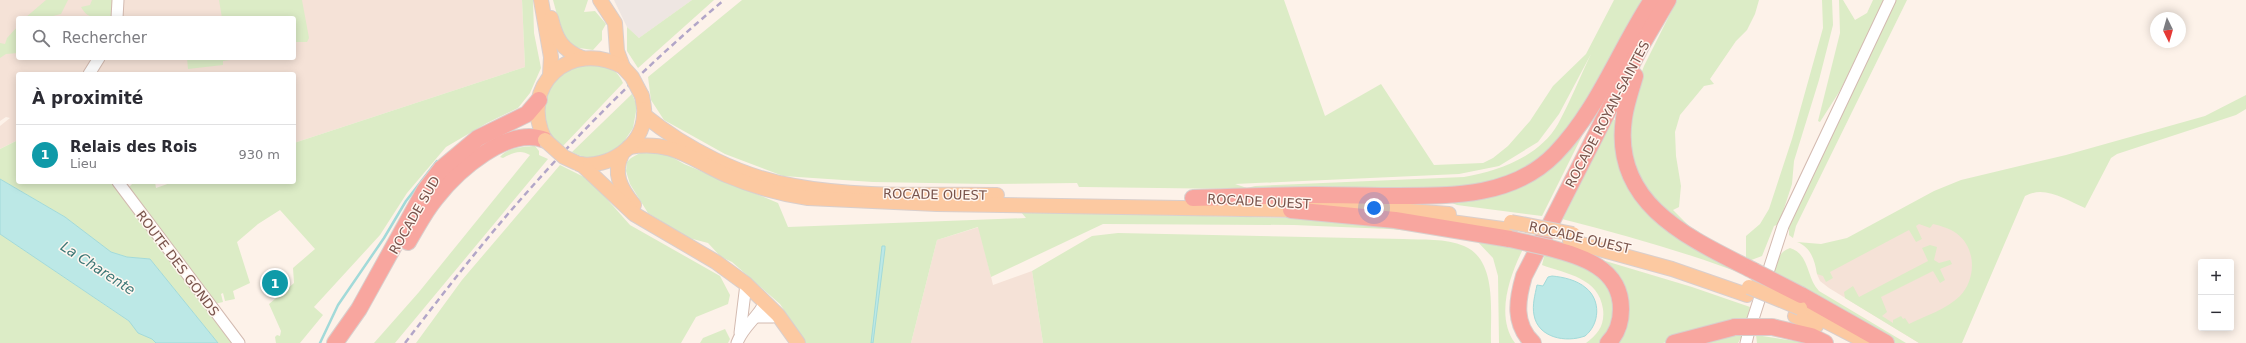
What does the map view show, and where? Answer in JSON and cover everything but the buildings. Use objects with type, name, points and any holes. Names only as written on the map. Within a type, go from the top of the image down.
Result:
[{"type":"highway","points":[[1193,198],[1294,195],[1444,196],[1471,194],[1493,189],[1515,181],[1534,170],[1555,154],[1573,134],[1652,0]]},
{"type":"highway","name":"ROCADE ROYAN-SAINTES","points":[[1523,343],[1513,327],[1511,314],[1512,292],[1526,249],[1582,147],[1657,0]]},
{"type":"highway","points":[[1669,0],[1636,76],[1629,95],[1624,118],[1623,136],[1630,168],[1642,195],[1662,218],[1712,249],[1761,272],[1799,306],[1886,343]]},
{"type":"highway","name":"ROCADE ROYAN-SAINTES","points":[[1533,343],[1519,322],[1518,304],[1524,276],[1547,228],[1613,105],[1641,46],[1669,0]]},
{"type":"highway","name":"ROCADE SUD","points":[[335,343],[362,304],[425,190],[441,169],[478,138],[526,114],[539,100]]},
{"type":"highway","name":"ROCADE SUD","points":[[335,343],[381,286],[435,199],[459,173],[487,152],[503,144],[526,137],[538,137],[545,140]]},
{"type":"highway","points":[[1291,210],[1510,230],[1573,243],[1612,279],[1618,291],[1622,306],[1621,319],[1616,332],[1608,343]]},
{"type":"highway","points":[[1674,343],[1743,335],[1772,327],[1811,336],[1825,343]]},
{"type":"main road","points":[[541,0],[551,57],[550,75],[539,100],[537,115],[540,130],[545,140],[564,157],[579,164],[634,214],[716,262],[746,284],[778,315],[798,343]]},
{"type":"main road","points":[[547,0],[556,36],[560,44],[567,50],[588,58],[610,61],[623,68],[632,77],[642,96],[644,115],[640,130],[617,164],[617,172],[622,189],[634,206],[662,231]]},
{"type":"main road","points":[[600,0],[610,12],[615,23],[617,51],[623,68]]},
{"type":"main road","points":[[550,75],[564,64],[602,54],[610,45],[615,23]]},
{"type":"main road","name":"ROCADE OUEST","points":[[644,115],[669,134],[719,160],[749,174],[795,186],[866,192],[1193,198],[1419,210],[1573,243],[1672,269],[1799,306],[1868,343]]},
{"type":"main road","name":"ROCADE OUEST","points":[[625,151],[650,145],[674,149],[727,175],[752,185],[787,195],[871,202],[1291,210]]},
{"type":"main road","points":[[579,164],[601,163],[615,158],[625,151]]},
{"type":"main road","name":"ROCADE OUEST","points":[[1799,306],[1851,343]]},
{"type":"street","points":[[117,16],[118,0]]},
{"type":"street","points":[[1752,322],[1761,272],[1800,186],[1890,0]]},
{"type":"street","points":[[90,72],[98,60]]},
{"type":"street","name":"ROUTE DES GONDS","points":[[120,184],[239,343]]},
{"type":"street","points":[[738,338],[744,307],[746,284]]},
{"type":"street","points":[[744,307],[762,298]]},
{"type":"street","points":[[738,338],[756,317],[762,298]]},
{"type":"street","points":[[756,317],[773,317],[778,315]]},
{"type":"shaded area","points":[[0,0],[522,0],[525,67],[296,142],[296,72],[16,72],[16,141],[0,149],[0,126],[10,118],[6,117],[0,121]]},
{"type":"shaded area","points":[[614,0],[692,0],[639,38],[627,27]]},
{"type":"shaded area","points":[[1922,214],[1999,239],[1950,343],[1919,343],[1829,288],[1820,281],[1817,274],[1816,266]]},
{"type":"shaded area","points":[[979,227],[993,285],[1032,271],[1043,343],[911,343],[937,240]]},
{"type":"green space","points":[[46,0],[68,0],[61,14],[53,16],[27,16]]},
{"type":"green space","points":[[92,0],[115,0],[111,16],[90,16],[81,7],[90,5]]},
{"type":"green space","points":[[219,0],[302,0],[309,38],[307,42],[296,42],[296,16],[222,16]]},
{"type":"green space","points":[[522,0],[533,0],[534,33],[541,68],[530,93],[518,108],[487,123],[446,147],[407,193],[380,235],[314,307],[323,315],[300,343],[276,343],[275,337],[277,335],[280,336],[281,331],[269,304],[294,283],[293,268],[315,249],[280,210],[258,224],[237,242],[250,283],[233,291],[235,299],[225,301],[223,293],[221,294],[223,302],[214,304],[239,343],[218,343],[150,259],[127,257],[111,252],[65,217],[0,179],[0,149],[16,141],[16,184],[119,184],[125,191],[132,184],[155,184],[156,188],[167,184],[296,184],[296,142],[525,67]]},
{"type":"green space","points":[[553,0],[588,0],[584,12],[595,11],[606,24],[602,31],[602,40],[593,50],[573,47],[562,33]]},
{"type":"green space","points":[[692,0],[714,0],[638,68],[627,51],[627,27],[639,38]]},
{"type":"green space","points":[[742,0],[1284,0],[1325,116],[1381,84],[1434,165],[1483,163],[1493,158],[1508,146],[1530,121],[1553,86],[1586,54],[1614,0],[1642,0],[1569,130],[1525,172],[1451,192],[1079,187],[1077,183],[987,184],[873,182],[783,176],[725,154],[664,120],[651,100],[648,77]],"holes":[[[1591,54],[1571,98],[1550,136],[1529,154],[1504,166],[1464,177],[1255,186],[1247,188],[1235,184],[1459,174],[1499,166],[1538,142],[1559,114]]]},
{"type":"green space","points":[[1677,0],[1759,0],[1755,14],[1747,30],[1736,41],[1710,79],[1714,84],[1704,86],[1680,115],[1675,132],[1676,156],[1681,186],[1679,207],[1673,210],[1689,226],[1699,232],[1698,237],[1661,212],[1637,175],[1628,133],[1635,90],[1644,66]]},
{"type":"green space","points":[[1822,0],[1832,0],[1833,25],[1819,80],[1794,161],[1792,184],[1779,224],[1774,226],[1762,256],[1746,262],[1746,236],[1760,224],[1769,209],[1792,139],[1823,28]]},
{"type":"green space","points":[[1839,0],[1843,0],[1855,20],[1867,13],[1873,0],[1884,0],[1841,89],[1820,122],[1818,121],[1840,33]]},
{"type":"green space","points":[[1896,0],[1907,0],[1796,226],[1793,238],[1789,235],[1789,227]]},
{"type":"green space","points":[[16,28],[16,53],[6,54],[0,58],[0,43],[5,44],[7,38]]},
{"type":"green space","points":[[187,60],[230,60],[223,61],[223,65],[188,69]]},
{"type":"green space","points":[[579,65],[605,66],[620,76],[623,83],[563,146],[551,138],[544,116],[544,100],[550,87],[560,76]]},
{"type":"green space","points":[[632,94],[637,106],[633,128],[621,146],[600,156],[585,158],[572,152]]},
{"type":"green space","points":[[2246,95],[2246,109],[2236,115],[2117,154],[2111,158],[2085,208],[2048,193],[2040,192],[2025,196],[1962,343],[1919,343],[1845,298],[1844,292],[1853,286],[1859,297],[1928,261],[1922,248],[1930,245],[1937,247],[1934,260],[1939,263],[1950,260],[1952,264],[1940,269],[1945,280],[1940,283],[1933,271],[1881,297],[1887,312],[1882,316],[1893,323],[1893,320],[1901,316],[1903,319],[1905,318],[1909,324],[1949,305],[1966,289],[1972,263],[1971,254],[1963,239],[1953,231],[1933,224],[1930,228],[1919,224],[1916,226],[1922,239],[1916,242],[1909,230],[1830,272],[1833,278],[1826,282],[1823,276],[1817,274],[1812,255],[1806,247],[1797,242],[1821,244],[1847,238],[1934,191],[1961,180],[2066,155],[2205,116]]},
{"type":"green space","points":[[1611,119],[1619,121],[1632,184],[1756,279],[1708,261],[1660,246],[1562,219]]},
{"type":"green space","points":[[1580,135],[1582,136],[1542,216],[1457,205],[1447,201],[1478,197]]},
{"type":"green space","points":[[535,146],[539,151],[539,155],[548,159],[395,343],[374,343],[419,292],[530,155],[520,152],[513,153],[503,158],[500,157],[511,149]]},
{"type":"green space","points":[[654,152],[670,156],[684,164],[778,203],[788,227],[1026,218],[1021,212],[1295,218],[1395,224],[1466,236],[1389,229],[1294,225],[1103,224],[991,277],[978,227],[937,240],[911,343],[806,343],[780,304],[732,262],[721,257],[708,243],[689,238],[648,213],[630,184],[626,171],[627,162],[631,158],[640,153]]},
{"type":"green space","points":[[560,165],[590,180],[630,225],[720,276],[730,295],[728,304],[696,317],[681,343],[416,343],[462,280]]},
{"type":"green space","points":[[1118,233],[1426,240],[1457,243],[1475,253],[1482,263],[1487,275],[1491,303],[1491,343],[1043,343],[1032,271],[1092,236]]},
{"type":"green space","points":[[0,234],[130,322],[138,333],[153,339],[156,343],[0,343]]},
{"type":"green space","points":[[1477,241],[1523,249],[1509,283],[1505,308],[1509,332],[1515,343],[1499,343],[1498,276],[1493,258]]},
{"type":"green space","points":[[1790,248],[1801,255],[1815,286],[1819,291],[1906,343],[1894,343],[1772,275],[1780,255]]},
{"type":"green space","points":[[1545,253],[1581,264],[1601,277],[1608,285],[1613,296],[1614,315],[1608,334],[1602,343],[1586,343],[1600,329],[1603,320],[1603,309],[1595,290],[1589,284],[1580,279],[1542,265]]},
{"type":"green space","points":[[1602,260],[1692,287],[1750,307],[1746,323],[1663,343],[1614,343],[1624,320]]},
{"type":"green space","points":[[725,329],[730,339],[728,343],[700,343],[703,338]]},
{"type":"green space","points":[[1756,335],[1808,343],[1757,343]]},
{"type":"green space","points":[[1728,336],[1742,336],[1738,343],[1700,343]]},
{"type":"water","name":"La Charente","points":[[0,179],[65,217],[111,252],[127,257],[150,259],[218,343],[156,343],[152,339],[138,333],[129,321],[0,234]]},
{"type":"water","points":[[882,246],[885,246],[885,249],[873,343],[871,343]]},
{"type":"water","points":[[1552,276],[1574,281],[1586,288],[1591,293],[1597,312],[1594,325],[1585,336],[1570,339],[1554,337],[1547,334],[1537,323],[1533,308],[1537,285],[1543,286],[1548,277]]},
{"type":"waterway","points":[[320,343],[338,305],[384,238],[406,201],[437,161]]},
{"type":"railway","points":[[405,343],[481,246],[575,140],[647,68],[724,0]]},
{"type":"place","name":"Relais des Rois","points":[[275,283]]}]
